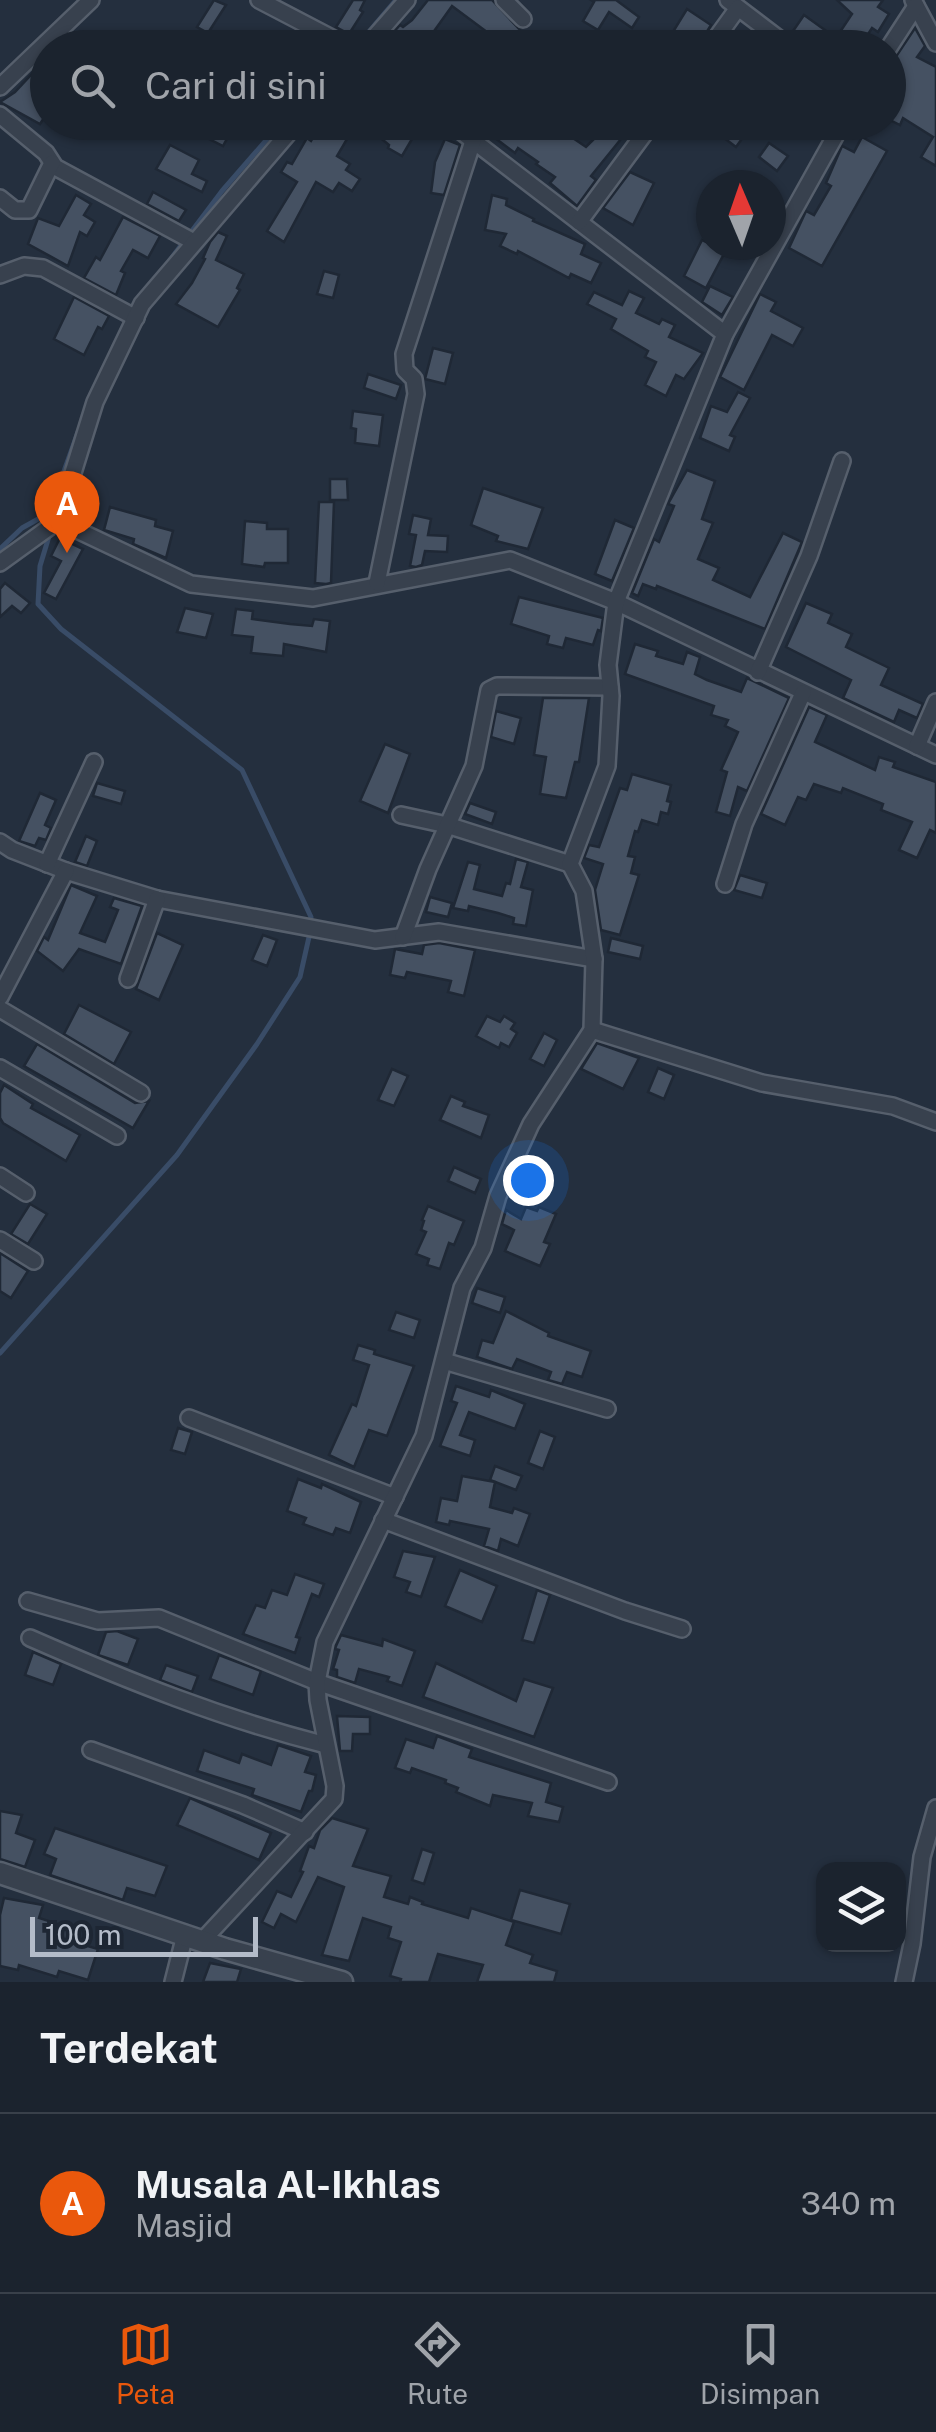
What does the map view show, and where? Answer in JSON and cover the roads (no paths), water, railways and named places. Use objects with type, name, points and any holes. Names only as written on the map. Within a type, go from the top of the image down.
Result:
[{"type":"street","points":[[60,30],[91,0]]},
{"type":"street","points":[[259,0],[316,30]]},
{"type":"street","points":[[381,30],[407,0]]},
{"type":"street","points":[[504,0],[523,19]]},
{"type":"street","points":[[915,3],[936,44]]},
{"type":"street","points":[[899,30],[915,3]]},
{"type":"street","points":[[719,30],[733,4],[767,30]]},
{"type":"street","points":[[0,87],[30,58]]},
{"type":"street","points":[[0,115],[30,139]]},
{"type":"street","points":[[31,140],[52,163],[194,242]]},
{"type":"street","points":[[0,563],[58,521],[96,402],[142,304],[282,140]]},
{"type":"street","points":[[579,222],[640,140]]},
{"type":"street","points":[[570,864],[606,766],[608,665],[616,602],[724,334],[833,140]]},
{"type":"street","points":[[376,584],[416,394],[414,380],[405,370],[404,354],[473,141],[724,334]]},
{"type":"street","points":[[0,198],[15,210],[29,210],[52,163]]},
{"type":"street","points":[[0,276],[24,266],[43,268],[136,318]]},
{"type":"street","points":[[758,672],[809,556],[842,460]]},
{"type":"street","points":[[58,521],[191,584],[313,598],[510,560],[616,602],[936,755]]},
{"type":"street","points":[[403,937],[474,766],[489,690],[496,686],[610,687]]},
{"type":"street","points":[[724,884],[744,824],[803,693]]},
{"type":"street","points":[[917,746],[936,702]]},
{"type":"street","points":[[47,864],[94,762]]},
{"type":"street","points":[[173,1982],[194,1938],[334,1800],[336,1786],[317,1682],[325,1642],[424,1436],[462,1288],[483,1248],[498,1196],[532,1124],[592,1030],[594,959],[584,891],[570,864],[401,814]]},
{"type":"street","points":[[0,842],[66,871],[157,899],[375,940],[439,932],[594,959]]},
{"type":"street","points":[[0,997],[66,871]]},
{"type":"street","points":[[128,979],[157,899]]},
{"type":"street","points":[[0,1010],[141,1093]]},
{"type":"street","points":[[592,1030],[762,1082],[894,1106],[936,1122]]},
{"type":"street","points":[[0,1068],[117,1136]]},
{"type":"street","points":[[0,1176],[26,1193]]},
{"type":"street","points":[[0,1240],[34,1261]]},
{"type":"street","points":[[444,1362],[607,1409]]},
{"type":"street","points":[[189,1418],[395,1496]]},
{"type":"street","points":[[383,1520],[625,1612],[682,1628]]},
{"type":"street","points":[[28,1601],[98,1621],[160,1618],[317,1682],[608,1782]]},
{"type":"street","points":[[30,1638],[172,1699],[326,1745]]},
{"type":"street","points":[[91,1750],[305,1832]]},
{"type":"street","points":[[904,1982],[922,1857],[936,1808]]},
{"type":"street","points":[[0,1873],[194,1938],[342,1982]]},
{"type":"waterway","points":[[370,30],[396,0]]},
{"type":"waterway","points":[[170,260],[266,140]]},
{"type":"waterway","points":[[0,549],[22,528],[49,513],[78,432]]},
{"type":"waterway","points":[[0,1353],[177,1155],[257,1044],[300,977],[311,917],[242,770],[61,629],[38,604],[40,566],[50,533]]},
{"type":"place","name":"Musala Al-Ikhlas","points":[[67,553]]}]
